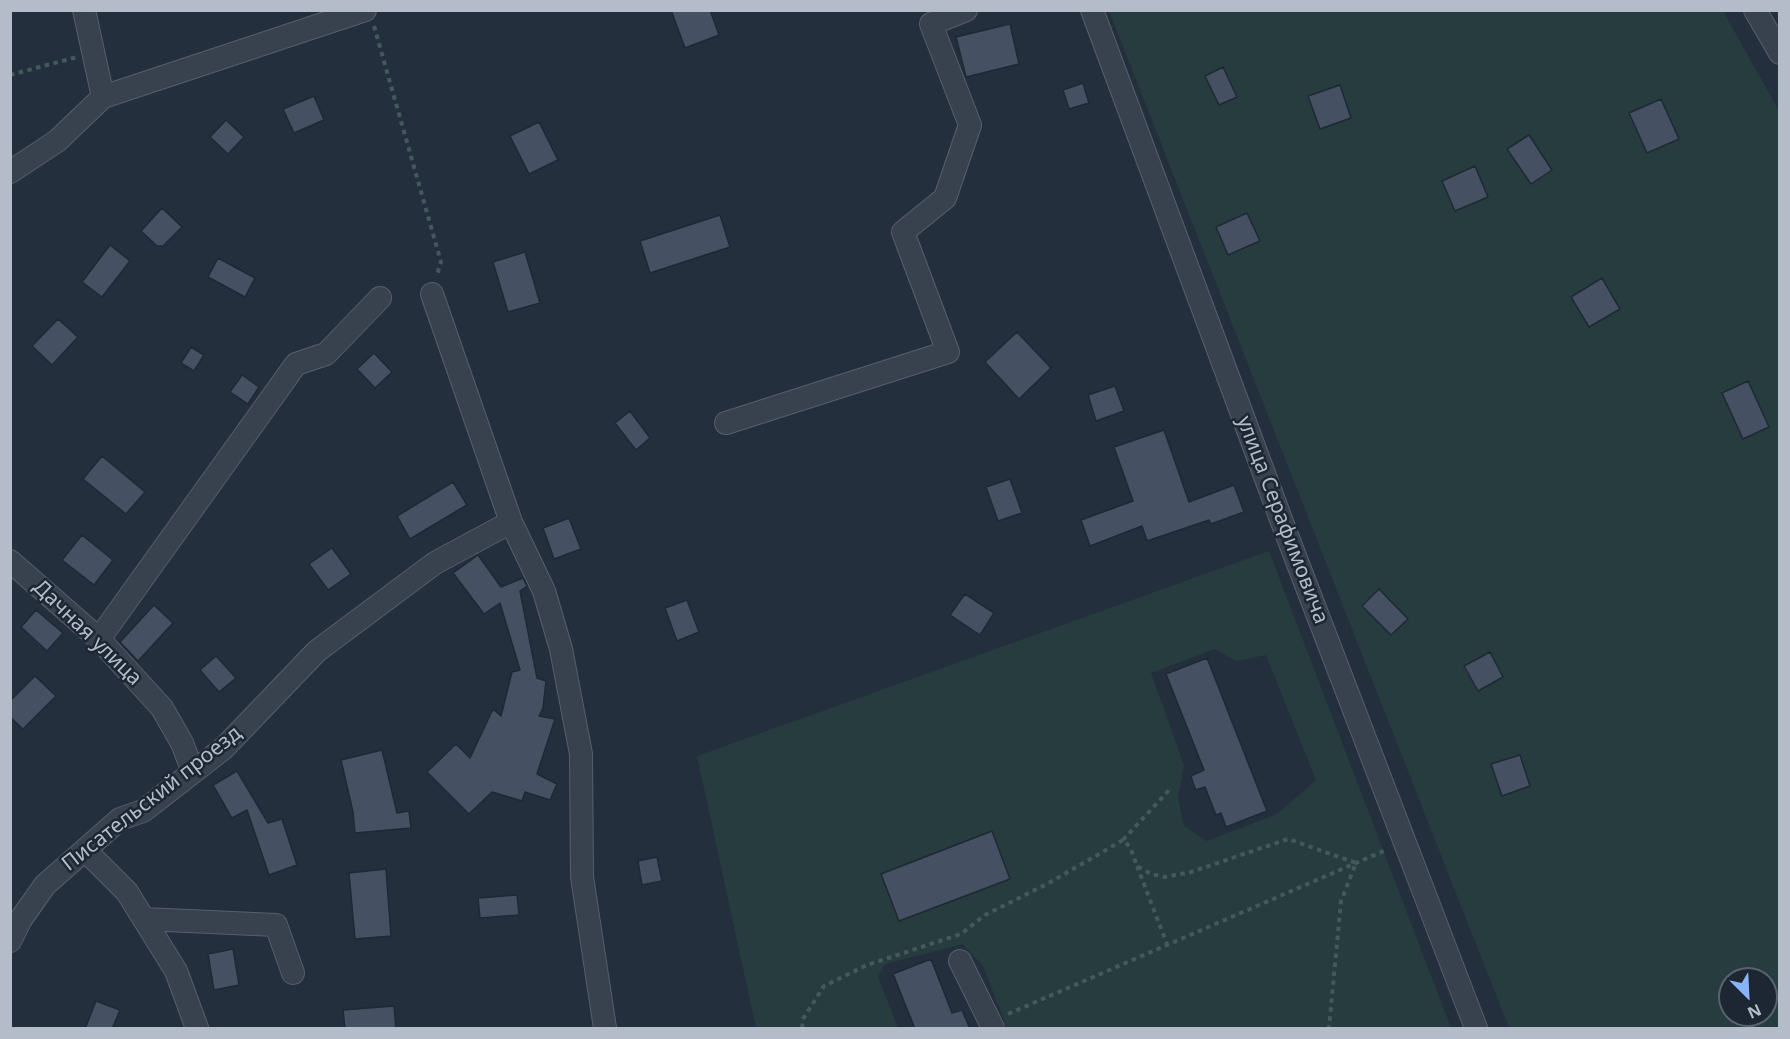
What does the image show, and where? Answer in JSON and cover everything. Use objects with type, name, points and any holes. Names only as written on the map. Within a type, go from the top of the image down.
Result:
[{"type":"street","points":[[84,10],[103,97]]},
{"type":"street","points":[[726,423],[948,352],[903,232],[945,198],[970,125],[931,24],[966,10]]},
{"type":"street","name":"улица Серафимовича","points":[[1092,10],[1285,530],[1476,1029]]},
{"type":"street","points":[[1755,10],[1779,53]]},
{"type":"street","points":[[10,172],[57,141],[103,97],[369,16]]},
{"type":"street","points":[[432,294],[511,522],[544,591],[561,649],[581,754],[582,877],[605,1029]]},
{"type":"street","points":[[99,639],[296,364],[326,354],[380,298]]},
{"type":"street","name":"Писательский проезд","points":[[10,941],[21,919],[45,885],[120,819],[143,810],[224,748],[317,651],[435,563],[511,522]]},
{"type":"street","name":"Дачная улица","points":[[10,561],[99,639],[162,708],[182,743],[193,772]]},
{"type":"street","points":[[85,850],[127,892],[144,919],[176,971],[196,1029]]},
{"type":"street","points":[[144,919],[276,925],[293,973]]},
{"type":"street","points":[[960,961],[992,1025]]},
{"type":"path","points":[[369,16],[441,262],[432,294]]},
{"type":"path","points":[[10,75],[92,53]]},
{"type":"path","points":[[802,1029],[803,1019],[824,986],[867,965],[961,934],[985,915],[1047,884],[1123,840],[1171,788]]},
{"type":"path","points":[[1137,866],[1151,874],[1165,877],[1191,872],[1288,839],[1356,863]]},
{"type":"path","points":[[1123,840],[1130,847],[1167,944]]},
{"type":"path","points":[[992,1025],[1167,944],[1390,848]]},
{"type":"path","points":[[1329,1029],[1341,901],[1356,863]]},
{"type":"green space","points":[[1109,11],[1723,11],[1779,111],[1779,1028],[1509,1028]]},
{"type":"green space","points":[[1269,551],[1451,1028],[1007,1028],[983,966],[963,944],[885,964],[878,977],[898,1028],[756,1028],[697,756]],"holes":[[[1215,649],[1236,661],[1266,655],[1316,780],[1277,814],[1207,841],[1184,826],[1178,798],[1184,765],[1151,673]]]},
{"type":"building","points":[[671,10],[710,10],[719,35],[685,48]]},
{"type":"building","points":[[1010,24],[1019,64],[966,77],[956,37]]},
{"type":"building","points":[[1223,67],[1237,97],[1219,105],[1205,76]]},
{"type":"building","points":[[1083,83],[1089,103],[1069,109],[1063,90]]},
{"type":"building","points":[[1340,85],[1351,118],[1320,129],[1308,96]]},
{"type":"building","points":[[314,96],[324,120],[294,133],[283,109]]},
{"type":"building","points":[[1661,99],[1679,139],[1647,153],[1629,113]]},
{"type":"building","points":[[226,120],[244,137],[228,154],[210,137]]},
{"type":"building","points":[[539,122],[558,160],[529,174],[510,136]]},
{"type":"building","points":[[1529,135],[1552,170],[1531,184],[1507,149]]},
{"type":"building","points":[[1475,166],[1488,197],[1455,211],[1442,181]]},
{"type":"building","points":[[162,208],[182,227],[163,246],[157,246],[141,231]]},
{"type":"building","points":[[1247,213],[1260,241],[1228,255],[1216,227]]},
{"type":"building","points":[[720,215],[730,247],[650,273],[640,241]]},
{"type":"building","points":[[110,245],[130,261],[102,297],[82,282]]},
{"type":"building","points":[[525,252],[540,303],[508,312],[493,262]]},
{"type":"building","points":[[218,258],[255,278],[245,297],[208,277]]},
{"type":"building","points":[[1602,278],[1620,309],[1589,327],[1571,297]]},
{"type":"building","points":[[58,319],[78,337],[52,365],[32,346]]},
{"type":"building","points":[[1017,332],[1051,368],[1019,399],[985,362]]},
{"type":"building","points":[[191,347],[204,355],[194,371],[181,363]]},
{"type":"building","points":[[374,353],[392,372],[375,388],[357,369]]},
{"type":"building","points":[[242,375],[259,387],[248,404],[230,392]]},
{"type":"building","points":[[1748,381],[1769,427],[1743,439],[1722,393]]},
{"type":"building","points":[[1115,386],[1124,411],[1096,421],[1088,395]]},
{"type":"building","points":[[630,411],[650,438],[636,450],[615,423]]},
{"type":"building","points":[[1164,430],[1189,502],[1234,485],[1244,512],[1211,524],[1209,520],[1147,541],[1142,526],[1090,546],[1081,520],[1133,501],[1114,447]]},
{"type":"building","points":[[102,456],[145,492],[126,514],[83,479]]},
{"type":"building","points":[[1010,479],[1022,513],[998,521],[986,487]]},
{"type":"building","points":[[453,482],[467,505],[410,539],[397,516]]},
{"type":"building","points":[[569,518],[581,549],[554,559],[543,528]]},
{"type":"building","points":[[82,535],[113,560],[94,585],[62,560]]},
{"type":"building","points":[[332,548],[351,574],[328,590],[309,564]]},
{"type":"building","points":[[478,555],[501,587],[523,578],[527,586],[520,591],[537,678],[546,681],[543,708],[539,716],[555,719],[537,774],[557,784],[550,800],[525,792],[522,801],[492,792],[469,814],[427,772],[456,744],[470,758],[493,709],[501,716],[512,672],[520,670],[500,603],[484,614],[453,573]]},
{"type":"building","points":[[1379,589],[1408,619],[1391,635],[1362,606]]},
{"type":"building","points":[[965,594],[994,613],[980,635],[950,615]]},
{"type":"building","points":[[687,600],[699,632],[677,641],[665,608]]},
{"type":"building","points":[[154,605],[173,623],[138,661],[120,642]]},
{"type":"building","points":[[36,610],[63,633],[47,651],[21,627]]},
{"type":"building","points":[[1490,652],[1503,677],[1478,691],[1464,666]]},
{"type":"building","points":[[216,656],[236,678],[219,692],[200,670]]},
{"type":"building","points":[[1207,658],[1267,811],[1226,827],[1221,813],[1216,815],[1205,787],[1196,790],[1193,783],[1191,776],[1204,770],[1166,674]]},
{"type":"building","points":[[35,676],[56,696],[23,729],[10,717],[10,701]]},
{"type":"building","points":[[382,750],[397,813],[409,811],[411,828],[355,833],[353,812],[341,760]]},
{"type":"building","points":[[1520,755],[1530,786],[1502,796],[1491,764]]},
{"type":"building","points":[[237,771],[268,823],[282,819],[297,865],[269,875],[247,810],[232,818],[213,785]]},
{"type":"building","points":[[992,831],[1010,879],[899,921],[881,874]]},
{"type":"building","points":[[657,857],[662,881],[642,885],[638,861]]},
{"type":"building","points":[[386,869],[391,936],[355,939],[349,873]]},
{"type":"building","points":[[517,895],[519,915],[480,918],[478,898]]},
{"type":"building","points":[[233,949],[239,985],[214,990],[208,954]]},
{"type":"building","points":[[931,959],[952,1013],[962,1010],[970,1029],[915,1029],[893,974]]},
{"type":"building","points":[[96,1001],[120,1010],[112,1029],[85,1029]]},
{"type":"building","points":[[394,1006],[396,1029],[345,1029],[343,1010]]}]
